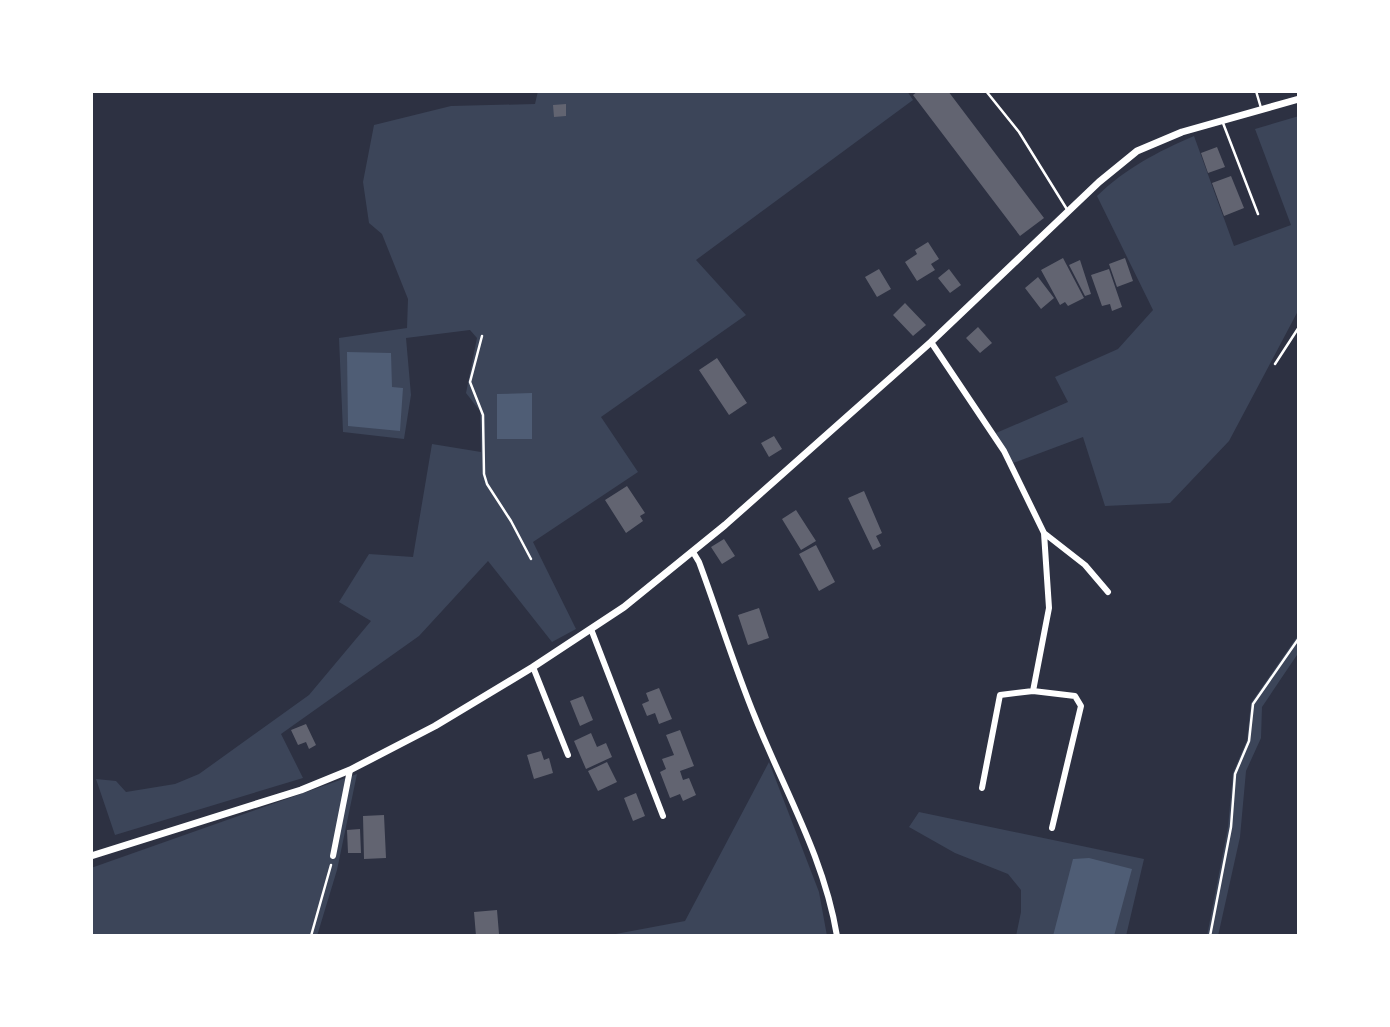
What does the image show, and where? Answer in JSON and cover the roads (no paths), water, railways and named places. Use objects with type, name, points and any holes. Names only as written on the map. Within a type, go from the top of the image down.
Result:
[{"type":"street","points":[[91,856],[301,789],[350,770],[435,726],[533,667],[592,629],[693,552],[931,342],[1068,211],[1137,151],[1182,132],[1299,99]]},
{"type":"street","points":[[931,342],[1004,451],[1044,533],[1049,608],[1033,691]]},
{"type":"street","points":[[1044,533],[1084,565],[1108,592]]},
{"type":"street","points":[[693,552],[699,562],[755,718],[798,810],[817,861],[837,936]]},
{"type":"street","points":[[592,629],[663,816]]},
{"type":"street","points":[[533,667],[568,755]]},
{"type":"street","points":[[982,788],[1000,695],[1033,691],[1075,696],[1081,706],[1052,828]]},
{"type":"street","points":[[333,856],[350,770]]},
{"type":"lane","points":[[986,91],[1019,132],[1068,211]]},
{"type":"lane","points":[[1256,91],[1261,110]]},
{"type":"lane","points":[[1223,121],[1258,214]]}]
